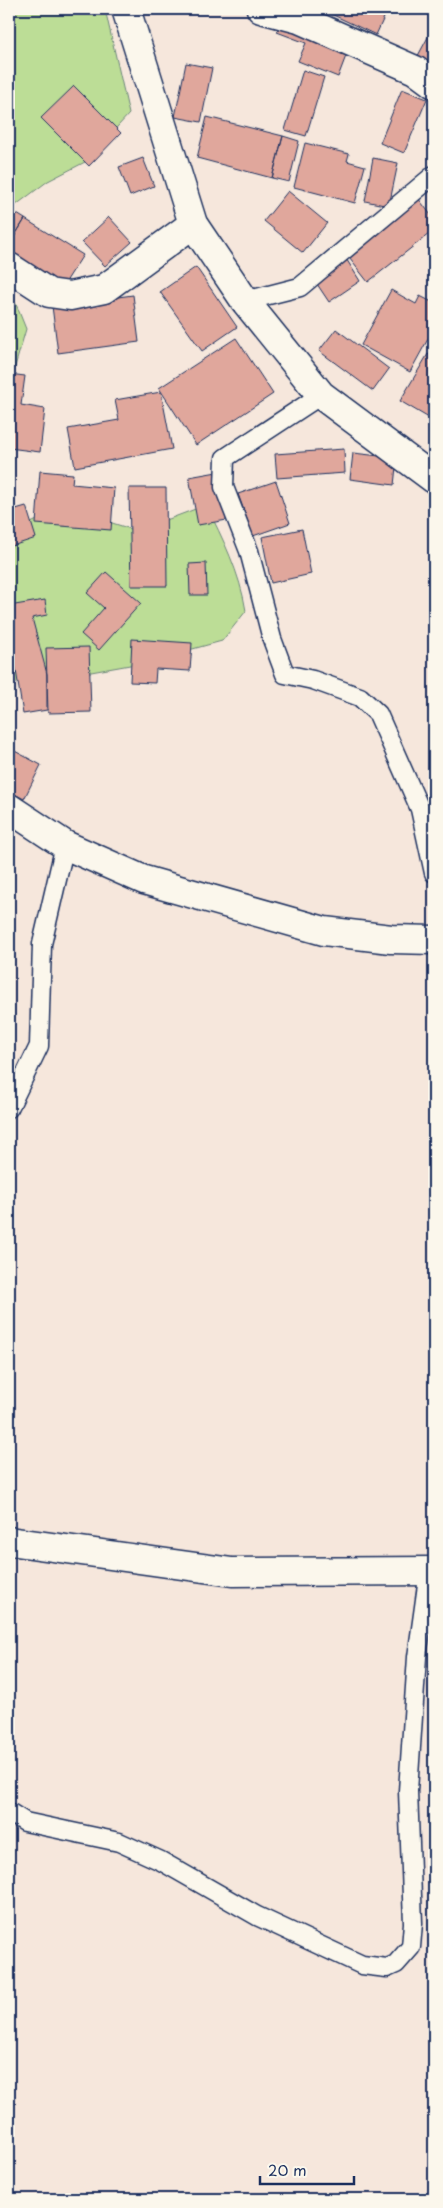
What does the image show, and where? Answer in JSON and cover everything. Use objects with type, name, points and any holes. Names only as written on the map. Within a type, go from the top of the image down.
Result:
[{"type":"street","points":[[126,9],[193,224],[245,301],[321,395],[434,479]]},
{"type":"street","points":[[261,9],[298,19],[415,70],[434,84]]},
{"type":"street","points":[[9,267],[49,293],[70,296],[104,289],[193,224]]},
{"type":"street","points":[[9,808],[64,845],[144,880],[324,931],[392,939],[434,940]]},
{"type":"street","points":[[9,1541],[232,1572],[432,1571]]},
{"type":"lane","points":[[245,301],[300,287],[434,176]]},
{"type":"lane","points":[[321,395],[225,458],[224,487],[249,551],[272,639],[285,674],[313,680],[360,697],[378,714],[420,809],[434,874]]},
{"type":"lane","points":[[9,1108],[39,1046],[42,944],[64,845]]},
{"type":"lane","points":[[9,1812],[25,1822],[119,1842],[161,1861],[258,1916],[362,1965],[387,1968],[396,1964],[411,1947],[413,1923],[408,1791],[417,1657],[432,1571]]},
{"type":"green space","points":[[9,9],[105,9],[129,114],[85,162],[48,181],[16,205],[9,207]]},
{"type":"green space","points":[[9,297],[16,304],[26,329],[9,387]]},
{"type":"green space","points":[[206,505],[225,543],[240,583],[246,611],[222,641],[141,663],[80,674],[47,674],[9,685],[9,534],[63,507],[137,531]]},
{"type":"building","points":[[331,9],[388,9],[376,35],[329,13]]},
{"type":"building","points":[[282,21],[349,48],[338,77],[298,61],[306,43],[277,32]]},
{"type":"building","points":[[434,26],[434,74],[414,63]]},
{"type":"building","points":[[186,63],[212,68],[201,122],[175,117]]},
{"type":"building","points":[[303,70],[324,77],[306,136],[285,130]]},
{"type":"building","points":[[74,86],[121,133],[89,166],[41,118]]},
{"type":"building","points":[[402,89],[427,99],[404,153],[380,143]]},
{"type":"building","points":[[207,117],[283,136],[272,178],[197,158]]},
{"type":"building","points":[[283,136],[299,141],[289,182],[272,178]]},
{"type":"building","points":[[305,143],[349,154],[347,161],[365,166],[355,203],[294,187]]},
{"type":"building","points":[[143,158],[154,186],[130,196],[119,167]]},
{"type":"building","points":[[373,158],[398,163],[389,206],[365,201]]},
{"type":"building","points":[[288,191],[327,223],[303,253],[264,221]]},
{"type":"building","points":[[418,198],[434,219],[434,230],[368,282],[346,254]]},
{"type":"building","points":[[9,209],[25,219],[9,245]]},
{"type":"building","points":[[109,217],[132,242],[105,266],[82,242]]},
{"type":"building","points":[[25,219],[83,255],[62,288],[9,255],[9,245]]},
{"type":"building","points":[[345,257],[360,281],[329,302],[313,278]]},
{"type":"building","points":[[196,267],[237,327],[202,351],[160,292]]},
{"type":"building","points":[[391,290],[416,304],[420,296],[434,303],[434,328],[410,372],[361,345]]},
{"type":"building","points":[[133,295],[139,342],[58,353],[52,306]]},
{"type":"building","points":[[336,329],[389,369],[373,391],[319,351]]},
{"type":"building","points":[[236,338],[273,394],[196,445],[159,388]]},
{"type":"building","points":[[428,354],[434,357],[434,421],[400,401]]},
{"type":"building","points":[[9,374],[25,376],[21,405],[45,409],[40,452],[9,448]]},
{"type":"building","points":[[161,392],[172,449],[75,467],[68,429],[119,420],[115,400]]},
{"type":"building","points":[[344,449],[345,473],[277,478],[275,454]]},
{"type":"building","points":[[353,453],[397,458],[394,485],[350,479]]},
{"type":"building","points":[[40,471],[73,474],[72,484],[114,488],[111,530],[36,524]]},
{"type":"building","points":[[217,472],[227,520],[198,525],[189,477]]},
{"type":"building","points":[[276,481],[290,523],[253,536],[238,494]]},
{"type":"building","points":[[129,488],[166,488],[167,586],[131,586]]},
{"type":"building","points":[[26,506],[36,538],[9,547],[9,511]]},
{"type":"building","points":[[302,529],[311,574],[271,583],[262,537]]},
{"type":"building","points":[[206,563],[207,595],[190,595],[189,564]]},
{"type":"building","points":[[106,572],[141,603],[99,650],[81,634],[104,608],[87,593]]},
{"type":"building","points":[[45,600],[47,615],[32,618],[47,674],[47,710],[23,714],[9,626],[9,606]]},
{"type":"building","points":[[132,639],[192,643],[190,671],[156,669],[155,683],[130,682]]},
{"type":"building","points":[[89,647],[91,712],[48,713],[46,648]]},
{"type":"building","points":[[9,748],[41,765],[24,799],[9,791]]}]
